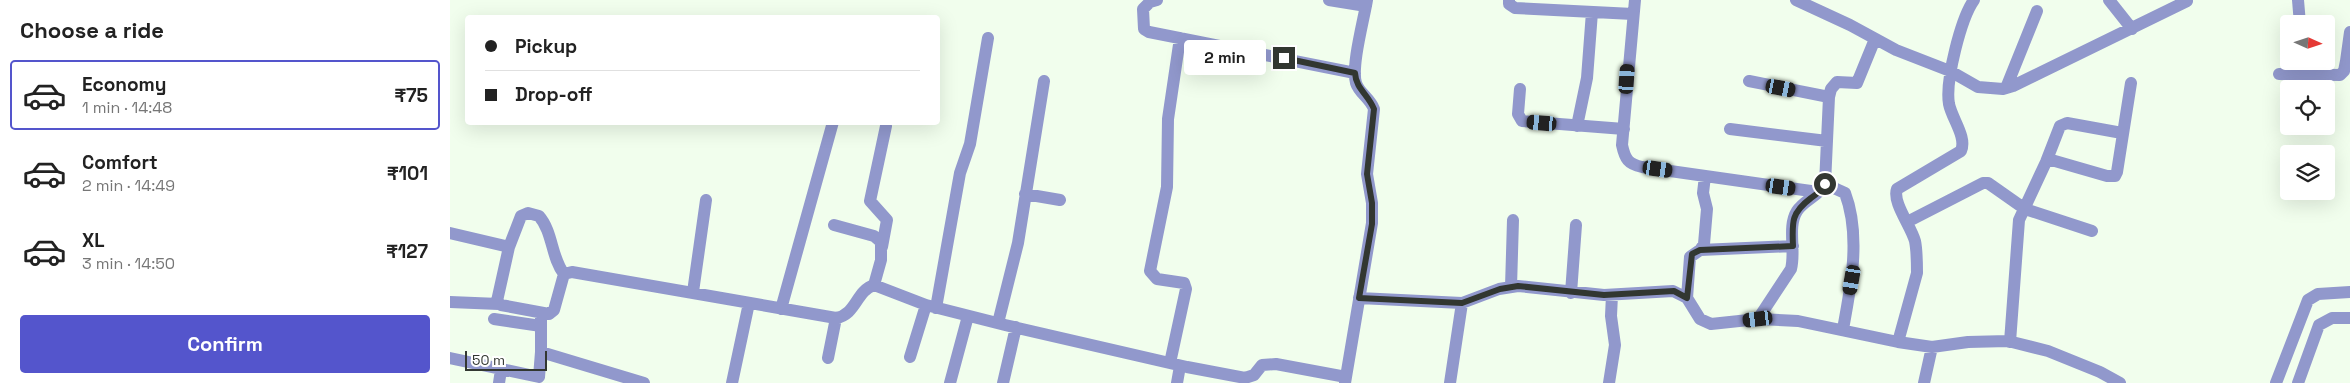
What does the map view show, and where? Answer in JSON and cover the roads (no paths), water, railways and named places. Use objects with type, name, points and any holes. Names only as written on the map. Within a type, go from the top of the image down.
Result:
[{"type":"street","points":[[1157,0],[1150,2],[1143,10],[1144,29],[1149,32],[1355,73]]},
{"type":"street","points":[[828,358],[835,325],[850,311],[861,292],[874,285],[931,306],[998,323],[1016,332],[1175,365],[1231,379],[1250,377],[1266,363],[1345,380],[1370,298],[1372,203],[1367,174],[1374,116],[1370,101],[1356,83],[1355,73],[1366,3],[1329,0]]},
{"type":"street","points":[[1509,0],[1510,6],[1515,8],[1633,14]]},
{"type":"street","points":[[1635,0],[1624,129],[1624,155],[1634,165],[1705,176],[1822,188],[1845,193],[1850,211],[1853,271],[1843,329]]},
{"type":"street","points":[[1796,0],[1896,50],[1950,71],[1978,87],[1992,89],[2006,88],[2056,66],[2188,1]]},
{"type":"street","points":[[1898,342],[1917,273],[1916,248],[1895,195],[1897,189],[1957,155],[1963,146],[1950,106],[1950,71],[1965,18],[1974,0]]},
{"type":"street","points":[[2109,0],[2132,29]]},
{"type":"street","points":[[2298,0],[2299,15]]},
{"type":"street","points":[[2006,88],[2037,11]]},
{"type":"street","points":[[1577,126],[1587,78],[1592,12]]},
{"type":"street","points":[[2279,74],[2340,75],[2348,61],[2350,32]]},
{"type":"street","points":[[910,357],[931,306],[960,173],[970,144],[988,38]]},
{"type":"street","points":[[1177,383],[1175,365],[1186,289],[1184,283],[1157,279],[1150,271],[1167,187],[1169,112],[1180,38]]},
{"type":"street","points":[[1758,319],[1788,276],[1793,261],[1792,226],[1798,209],[1822,188],[1827,142],[1828,97],[1834,84],[1840,82],[1854,84],[1859,80],[1875,38]]},
{"type":"street","points":[[2304,70],[2304,75]]},
{"type":"street","points":[[998,323],[1013,268],[1044,81]]},
{"type":"street","points":[[1749,81],[1828,97]]},
{"type":"street","points":[[2048,159],[2112,177],[2117,172],[2131,83]]},
{"type":"street","points":[[1520,89],[1518,114],[1522,121],[1624,129]]},
{"type":"street","points":[[2010,342],[2018,231],[2025,209],[2048,159],[2057,132],[2063,124],[2122,133]]},
{"type":"street","points":[[781,309],[832,125]]},
{"type":"street","points":[[874,285],[887,220],[873,207],[870,194],[886,126]]},
{"type":"street","points":[[1730,129],[1827,142]]},
{"type":"street","points":[[1687,298],[1690,257],[1700,250],[1704,244],[1707,215],[1703,193],[1705,176]]},
{"type":"street","points":[[1907,222],[1983,182],[1994,186],[2025,209],[2092,231]]},
{"type":"street","points":[[1025,194],[1060,200]]},
{"type":"street","points":[[693,292],[706,200]]},
{"type":"street","points":[[499,304],[498,298],[509,247],[521,216],[528,214],[539,216],[548,233],[558,266],[564,274]]},
{"type":"street","points":[[1511,287],[1512,220]]},
{"type":"street","points":[[834,225],[874,236],[881,242],[882,247]]},
{"type":"street","points":[[1571,292],[1576,225]]},
{"type":"street","points":[[450,232],[509,247]]},
{"type":"street","points":[[1700,250],[1793,246]]},
{"type":"street","points":[[564,274],[579,272],[693,292],[748,308],[781,309],[835,325]]},
{"type":"street","points":[[494,318],[541,319],[549,314],[554,310],[564,274]]},
{"type":"street","points":[[1370,298],[1462,303],[1500,289],[1538,287],[1571,292],[1611,305],[1674,291],[1687,298],[1700,319],[1705,323],[1719,324],[1758,319],[1798,321],[1898,342],[1932,347],[1968,342],[2010,342],[2048,351],[2100,372],[2120,383]]},
{"type":"street","points":[[2276,383],[2308,300],[2318,294],[2350,292]]},
{"type":"street","points":[[450,302],[499,304],[541,319]]},
{"type":"street","points":[[1450,383],[1462,303]]},
{"type":"street","points":[[1609,383],[1615,345],[1611,305]]},
{"type":"street","points":[[732,383],[748,308]]},
{"type":"street","points":[[950,383],[968,316]]},
{"type":"street","points":[[2298,383],[2319,325],[2332,318],[2350,318]]},
{"type":"street","points":[[450,358],[540,380],[541,319]]},
{"type":"street","points":[[1003,383],[1016,332]]},
{"type":"street","points":[[1924,383],[1932,347]]},
{"type":"street","points":[[541,352],[644,383]]},
{"type":"street","points":[[499,383],[501,370]]}]
